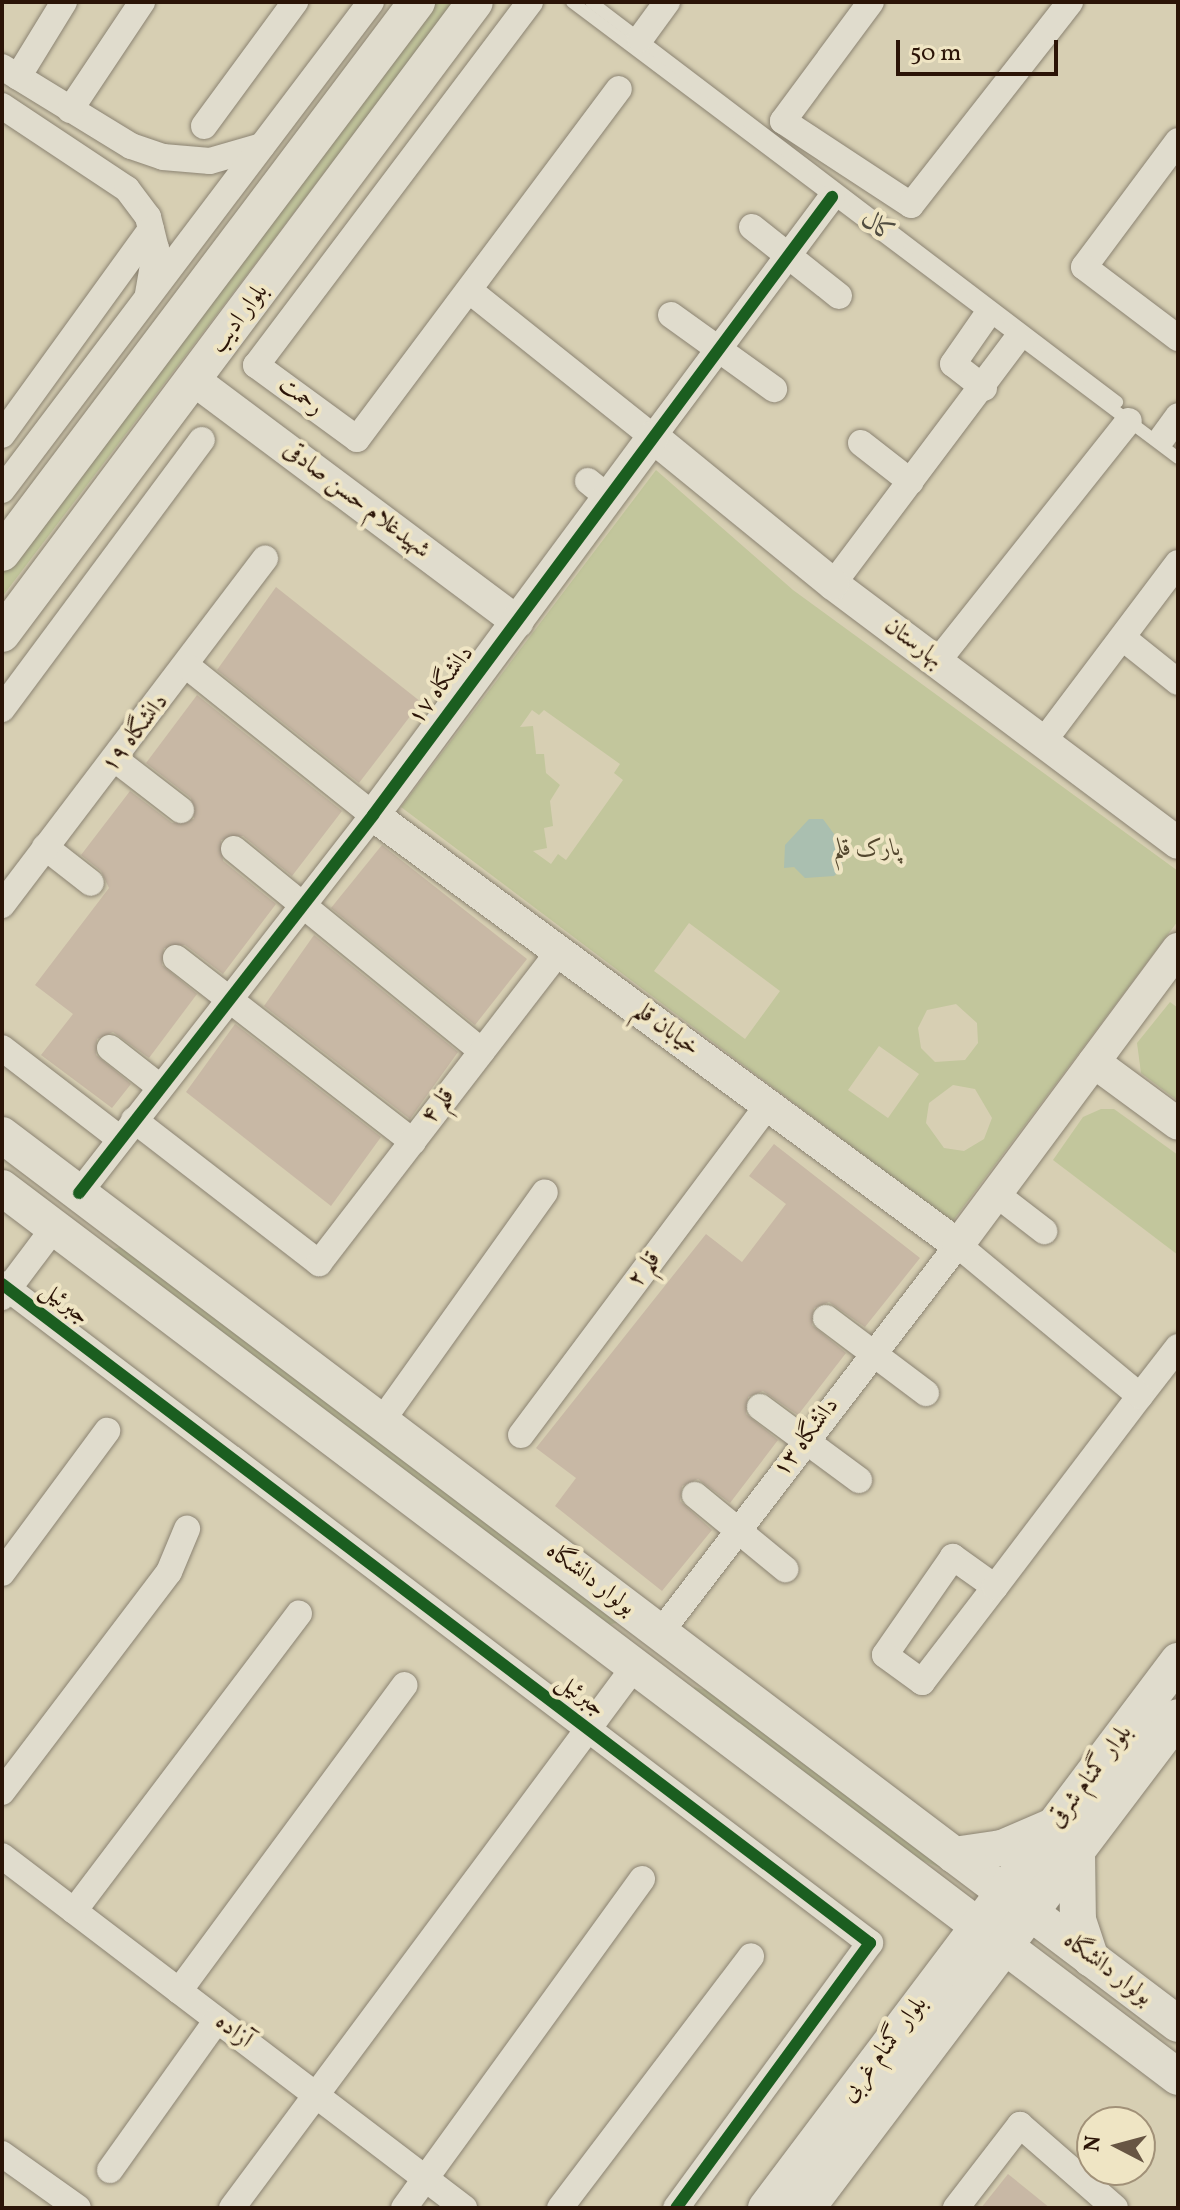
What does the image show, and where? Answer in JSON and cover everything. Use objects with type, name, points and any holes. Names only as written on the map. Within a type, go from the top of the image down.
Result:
[{"type":"main road","name":"بلوار ادیب","points":[[2,553],[417,2]]},
{"type":"main road","name":"بلوار ادیب","points":[[2,634],[475,2]]},
{"type":"main road","name":"بولوار دانشگاه","points":[[2,1135],[1178,2024]]},
{"type":"main road","name":"بولوار دانشگاه","points":[[2,1188],[990,1938],[1178,2077]]},
{"type":"main road","name":"بلوار گمنام شرقی","points":[[1018,1903],[1066,1838],[1178,1661]]},
{"type":"main road","name":"بلوار گمنام شرقی","points":[[1066,1838],[1178,1717]]},
{"type":"main road","points":[[954,1855],[1030,1839],[1066,1838],[1078,1920],[1091,1959]]},
{"type":"main road","name":"بلوار گمنام غربی","points":[[766,2208],[1018,1903]]},
{"type":"main road","name":"بلوار گمنام غربی","points":[[807,2208],[990,1938]]},
{"type":"street","points":[[64,2],[10,72],[70,110],[163,157],[210,161],[262,146]]},
{"type":"street","points":[[70,110],[142,2]]},
{"type":"street","points":[[204,126],[295,2]]},
{"type":"street","points":[[2,490],[371,2]]},
{"type":"street","name":"رحمت","points":[[530,2],[256,365],[357,439],[619,89]]},
{"type":"street","points":[[640,39],[667,2]]},
{"type":"street","points":[[871,2],[783,121],[911,205],[1070,2]]},
{"type":"street","points":[[2,106],[127,189],[151,229],[156,248],[147,298]]},
{"type":"street","points":[[1178,141],[1084,267],[1178,338]]},
{"type":"street","name":"دانشگاه ۱۷","points":[[79,1193],[373,815],[406,753],[518,622],[599,490],[653,437],[832,197]]},
{"type":"street","points":[[752,227],[839,296]]},
{"type":"street","points":[[2,435],[151,229]]},
{"type":"street","points":[[470,291],[653,437]]},
{"type":"street","points":[[671,315],[774,389]]},
{"type":"street","points":[[984,388],[953,364],[987,315]]},
{"type":"street","points":[[833,584],[984,388],[1018,338]]},
{"type":"street","name":"شهیدغلام حسن صادقی","points":[[194,380],[518,622]]},
{"type":"street","points":[[937,662],[1129,421]]},
{"type":"street","name":"بهارستان","points":[[653,437],[833,584],[1178,843]]},
{"type":"street","points":[[2,709],[202,440]]},
{"type":"street","points":[[861,443],[911,482]]},
{"type":"street","name":"دانشگاه ۱۹","points":[[2,905],[188,667],[265,559]]},
{"type":"street","points":[[1043,742],[1178,563]]},
{"type":"street","points":[[1123,638],[1178,682]]},
{"type":"street","points":[[188,667],[373,815]]},
{"type":"street","points":[[116,760],[181,810]]},
{"type":"street","name":"خیابان قلم","points":[[373,815],[958,1245]]},
{"type":"street","points":[[45,847],[91,883]]},
{"type":"street","points":[[234,849],[482,1051]]},
{"type":"street","points":[[1140,1396],[958,1245],[1178,949]]},
{"type":"street","name":"قلم ۴","points":[[127,1130],[319,1263],[559,951]]},
{"type":"street","points":[[176,958],[413,1142]]},
{"type":"street","points":[[2,1048],[127,1130]]},
{"type":"street","points":[[110,1048],[160,1087]]},
{"type":"street","points":[[1094,1062],[1178,1124]]},
{"type":"street","name":"قلم ۲","points":[[521,1435],[768,1105]]},
{"type":"street","points":[[381,1422],[545,1192]]},
{"type":"street","points":[[996,1194],[1044,1231]]},
{"type":"street","points":[[4,1290],[54,1228]]},
{"type":"street","name":"دانشگاه ۱۳","points":[[660,1633],[872,1352],[958,1245]]},
{"type":"street","name":"جبرئیل","points":[[4,1290],[870,1943],[676,2208]]},
{"type":"street","points":[[826,1318],[926,1393]]},
{"type":"street","points":[[995,1587],[953,1557],[885,1655],[922,1682],[995,1587],[1140,1396],[1178,1347]]},
{"type":"street","points":[[760,1407],[859,1480]]},
{"type":"street","points":[[2,1573],[107,1431]]},
{"type":"street","points":[[695,1495],[785,1569]]},
{"type":"street","points":[[2,1792],[169,1572],[187,1529]]},
{"type":"street","points":[[74,1911],[299,1613]]},
{"type":"street","points":[[232,2208],[313,2093],[635,1666]]},
{"type":"street","points":[[179,1991],[405,1685]]},
{"type":"street","name":"آزاده","points":[[6,1867],[74,1911],[464,2208]]},
{"type":"street","points":[[404,2208],[642,1879]]},
{"type":"street","points":[[560,2208],[751,1956]]},
{"type":"street","points":[[110,2170],[217,2020]]},
{"type":"street","points":[[956,2208],[1020,2125],[1114,2208]]},
{"type":"street","points":[[2,2154],[78,2208]]},
{"type":"lane","points":[[572,2],[1129,421],[1174,440]]},
{"type":"lane","points":[[591,2],[1174,440]]},
{"type":"green space","points":[[433,2],[454,2],[2,597],[2,571]]},
{"type":"green space","name":"پارک قلم","points":[[656,470],[793,590],[1178,871],[1178,921],[952,1222],[401,807]],"holes":[[[532,710],[539,715],[544,710],[620,764],[614,773],[623,780],[566,860],[558,854],[551,864],[533,851],[547,848],[544,828],[553,826],[550,801],[560,785],[546,773],[544,754],[536,754],[533,726],[520,727]],[[689,923],[780,991],[745,1039],[654,971]],[[956,1004],[977,1023],[978,1043],[965,1060],[935,1062],[921,1048],[918,1028],[927,1010]],[[879,1046],[919,1074],[888,1118],[848,1090]],[[953,1085],[975,1089],[992,1118],[984,1139],[964,1151],[944,1148],[926,1123],[929,1103]]]},
{"type":"green space","points":[[1170,1002],[1178,1008],[1178,1101],[1141,1073],[1137,1043]]},
{"type":"green space","points":[[1101,1109],[1114,1109],[1178,1155],[1178,1255],[1053,1160],[1083,1117]]},
{"type":"green space","points":[[122,1246],[619,1622],[605,1626],[109,1251]]},
{"type":"green space","points":[[694,1687],[713,1692],[942,1868],[886,1847],[694,1700]]},
{"type":"shaded area","points":[[809,819],[823,819],[837,838],[843,868],[834,876],[805,878],[794,867],[784,868],[785,845]]},
{"type":"building","points":[[276,587],[421,702],[359,783],[217,670]]},
{"type":"building","points":[[197,695],[342,811],[292,876],[243,836],[221,840],[223,861],[276,904],[223,974],[185,945],[164,948],[162,965],[197,994],[149,1058],[113,1032],[97,1039],[96,1055],[131,1084],[112,1108],[41,1055],[73,1014],[35,985],[109,888],[101,871],[81,855],[130,791],[172,823],[194,819],[191,798],[146,763]]},
{"type":"building","points":[[382,845],[527,959],[475,1025],[331,908]]},
{"type":"building","points":[[314,935],[458,1052],[410,1119],[264,1006]]},
{"type":"building","points":[[235,1024],[381,1137],[331,1206],[186,1092]]},
{"type":"building","points":[[774,1144],[920,1258],[865,1327],[829,1302],[814,1308],[812,1325],[846,1353],[798,1415],[763,1391],[748,1397],[746,1414],[778,1440],[730,1503],[698,1479],[682,1486],[680,1501],[712,1530],[662,1591],[555,1506],[576,1478],[536,1448],[706,1234],[742,1262],[786,1204],[749,1176]]},
{"type":"building","points":[[1008,2174],[1050,2208],[981,2208]]},
{"type":"cycle path","points":[[79,1193],[373,815],[832,197]]},
{"type":"cycle path","points":[[2,1284],[870,1943],[676,2208]]},
{"type":"water label","name":"کال","points":[[878,228]]}]
